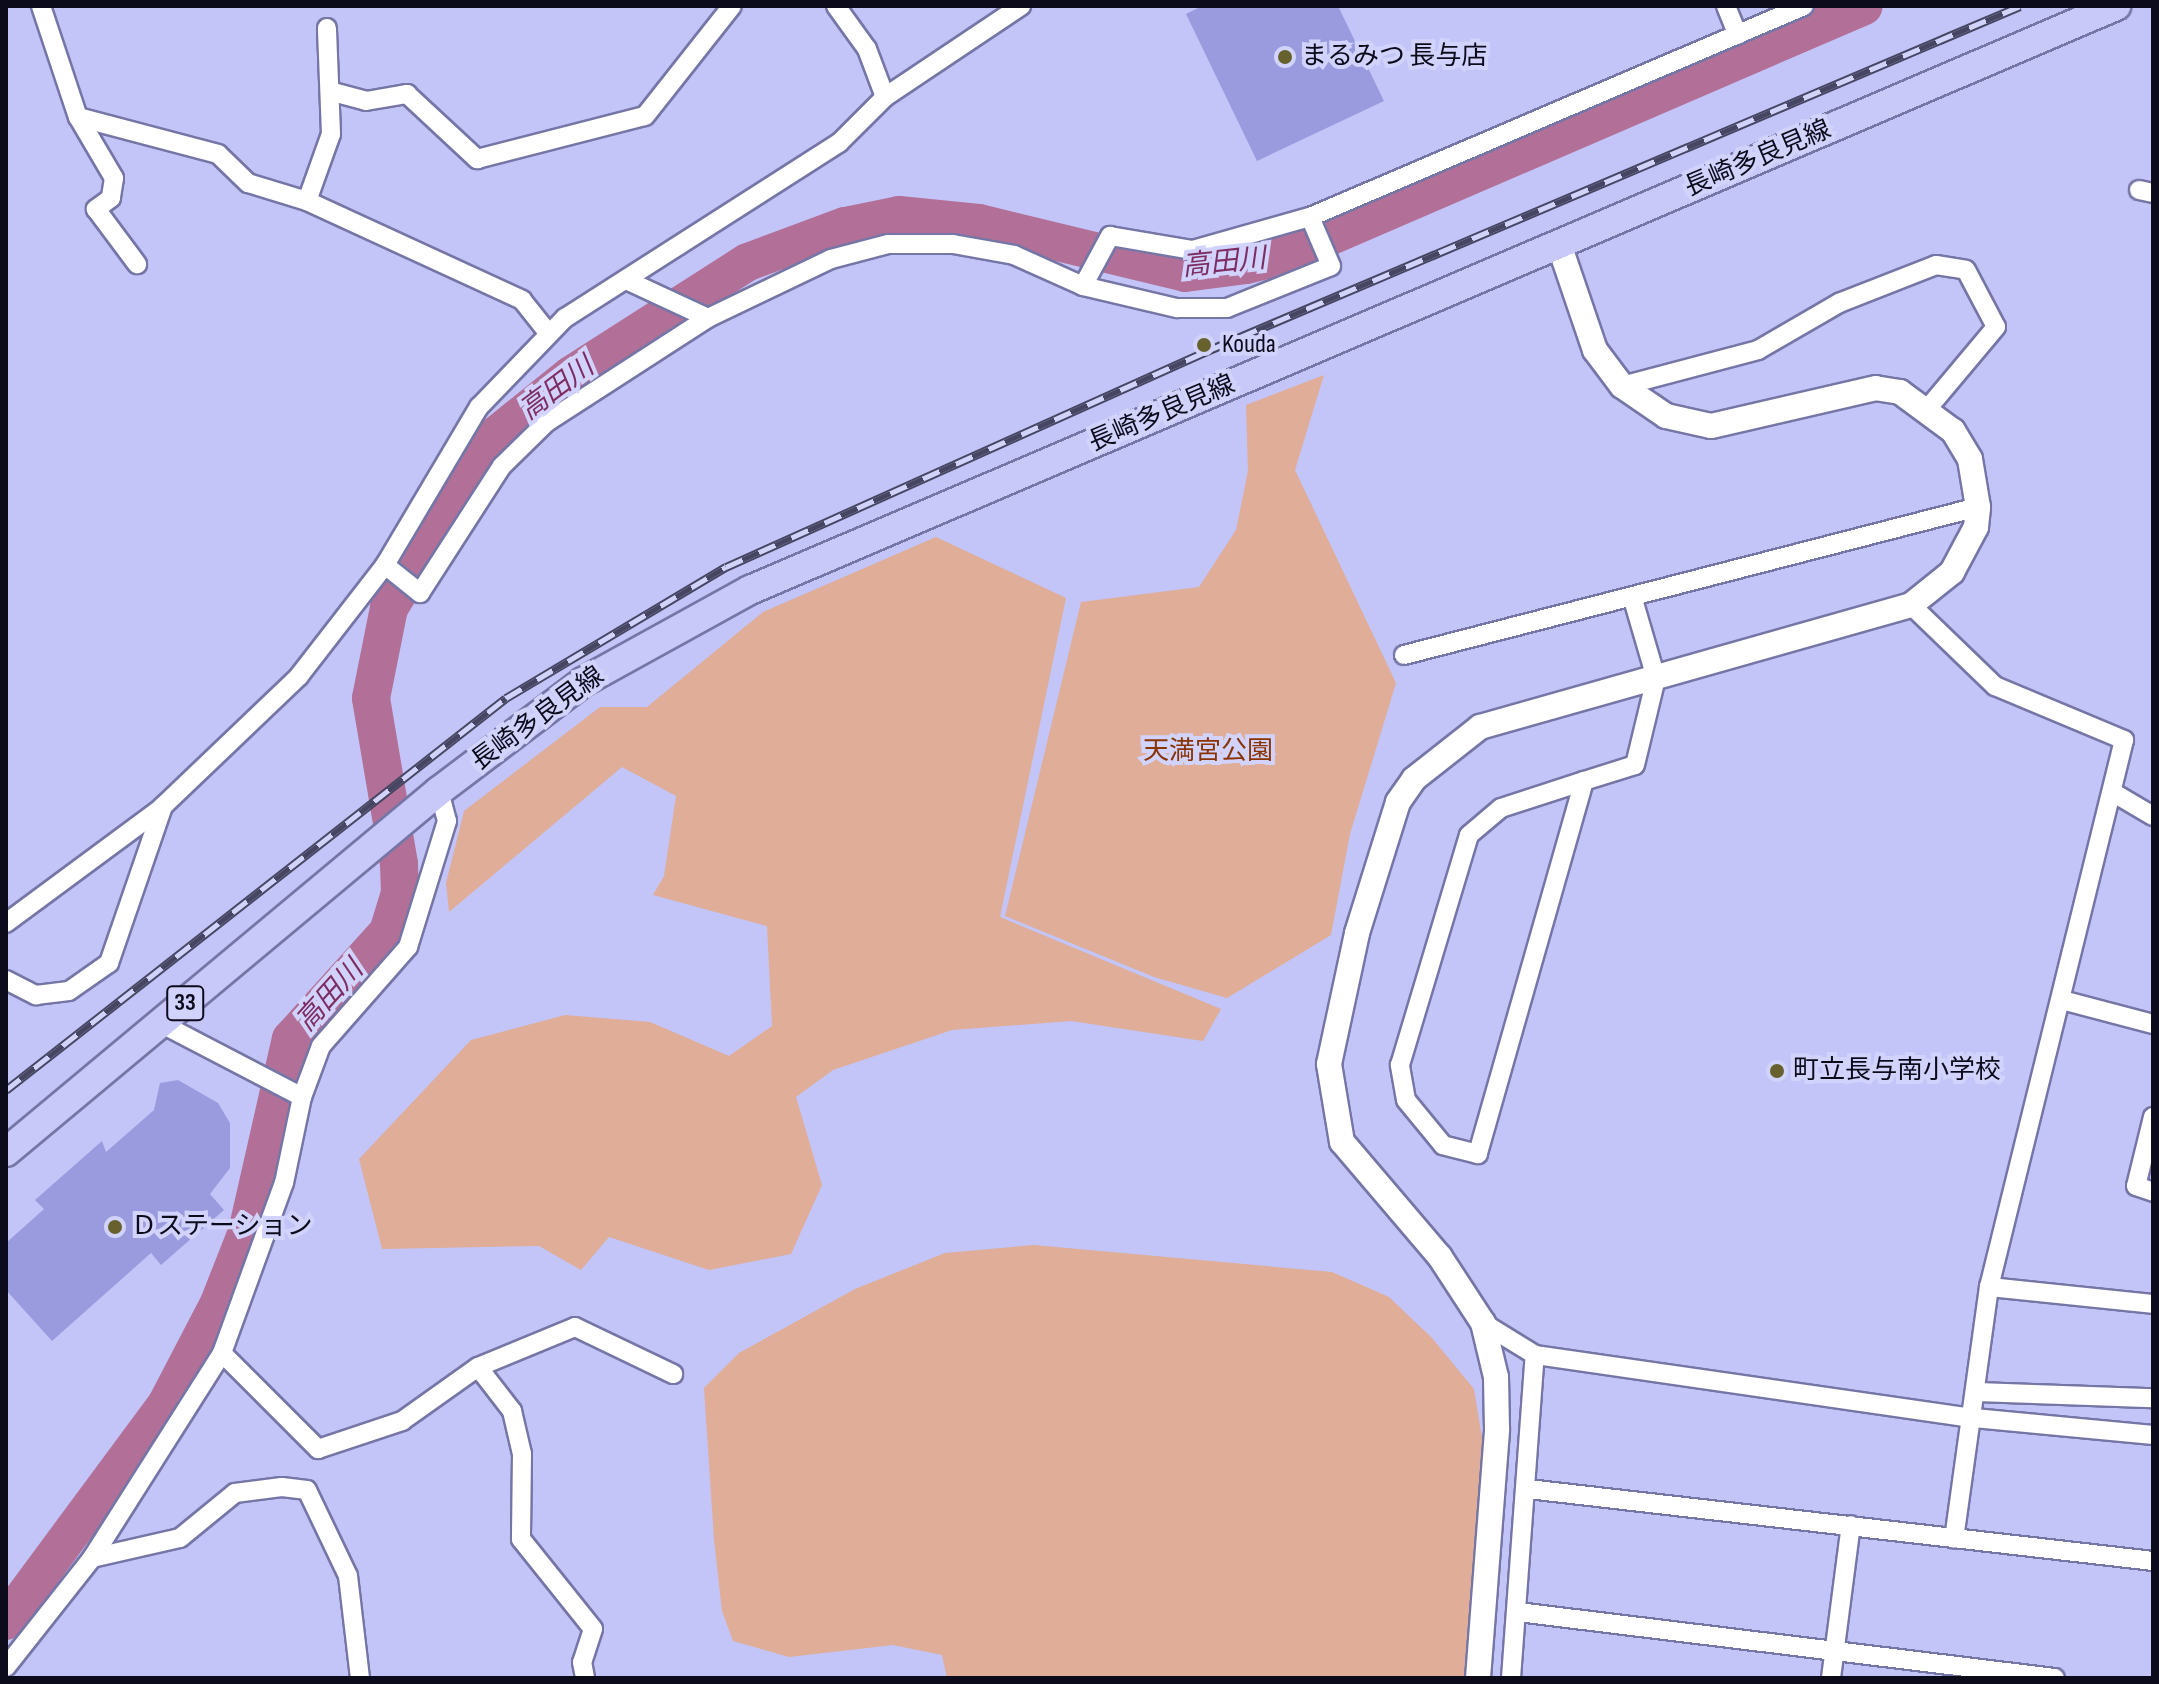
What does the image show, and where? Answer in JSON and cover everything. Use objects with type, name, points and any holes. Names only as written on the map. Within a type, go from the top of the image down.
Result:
[{"type":"main road","name":"長崎多良見線","points":[[429,800],[583,682],[750,590],[2116,6]]},
{"type":"main road","name":"33","points":[[6,1152],[429,800]]},
{"type":"street","points":[[41,6],[78,117],[114,178],[111,198],[96,209],[137,264]]},
{"type":"street","points":[[333,92],[366,101],[407,94],[477,159],[645,116],[732,6]]},
{"type":"street","points":[[836,6],[867,49],[885,97]]},
{"type":"street","points":[[6,923],[163,806],[299,676],[388,569],[479,407],[549,334],[626,280],[839,143],[885,97],[1021,6]]},
{"type":"street","points":[[1726,6],[1738,35]]},
{"type":"street","points":[[1083,286],[1110,236],[1193,250],[1310,217],[1804,6]]},
{"type":"street","points":[[307,201],[331,134],[333,92],[327,28]]},
{"type":"street","points":[[78,117],[218,154],[248,183],[307,201],[522,300],[549,334]]},
{"type":"street","points":[[388,569],[420,593],[502,466],[547,422],[708,318],[777,281],[888,244],[953,244],[1014,255],[1083,286],[1177,308],[1227,308],[1331,266],[1310,217]]},
{"type":"street","points":[[1478,1678],[1497,1429],[1496,1377],[1483,1323],[1440,1257],[1342,1142],[1329,1064],[1357,933],[1398,802],[1456,740],[1480,727],[1911,605],[1952,572],[1976,527],[1978,507],[1970,459],[1953,431],[1928,408],[1900,392],[1876,388],[1711,426],[1666,416],[1622,386],[1595,350],[1559,244]]},
{"type":"street","points":[[1622,386],[1758,350],[1839,303],[1936,265],[1966,270],[1996,327],[1928,408]]},
{"type":"street","points":[[626,280],[708,318]]},
{"type":"street","points":[[1404,655],[1978,507]]},
{"type":"street","points":[[1584,781],[1478,1154],[1443,1145],[1419,1124],[1406,1100],[1400,1065],[1469,835],[1501,808],[1584,781],[1635,765],[1656,678],[1632,596]]},
{"type":"street","points":[[1911,605],[1995,686],[2124,740],[2114,793],[1989,1287],[1974,1418],[1954,1539]]},
{"type":"street","points":[[2114,793],[2153,816]]},
{"type":"street","points":[[6,1667],[92,1558],[222,1353],[284,1183],[302,1097],[321,1046],[408,947],[447,821],[429,800]]},
{"type":"street","points":[[6,980],[36,995],[69,991],[109,963],[163,806]]},
{"type":"street","points":[[2062,1000],[2153,1024]]},
{"type":"street","points":[[160,1023],[256,1076],[302,1097]]},
{"type":"street","points":[[2153,1117],[2136,1186],[2153,1192]]},
{"type":"street","points":[[1989,1287],[2153,1304]]},
{"type":"street","points":[[1483,1323],[1535,1355],[1974,1418],[2153,1435]]},
{"type":"street","points":[[222,1353],[318,1449],[402,1421],[478,1367],[575,1327],[673,1374]]},
{"type":"street","points":[[1511,1678],[1528,1489],[1535,1355]]},
{"type":"street","points":[[478,1367],[512,1411],[522,1454],[521,1539],[593,1629],[582,1662],[585,1678]]},
{"type":"street","points":[[1977,1392],[2153,1398]]},
{"type":"street","points":[[1528,1489],[2153,1561]]},
{"type":"street","points":[[92,1558],[180,1538],[235,1493],[307,1490],[348,1576],[360,1678]]},
{"type":"street","points":[[1831,1678],[1851,1525]]},
{"type":"street","points":[[1518,1612],[2055,1678]]},
{"type":"green space","name":"天満宮公園","points":[[1324,375],[1295,470],[1396,683],[1350,834],[1331,935],[1227,998],[1154,977],[1005,916],[1081,602],[1199,587],[1236,530],[1248,471],[1246,405]]},
{"type":"green space","points":[[936,537],[1066,598],[1000,917],[1221,1009],[1203,1041],[1071,1021],[952,1030],[833,1070],[796,1097],[822,1185],[791,1254],[709,1270],[609,1237],[581,1270],[539,1246],[382,1249],[359,1159],[471,1040],[565,1015],[650,1022],[729,1056],[772,1026],[767,926],[653,895],[664,876],[676,796],[622,767],[449,912],[446,883],[464,811],[600,707],[647,707],[763,612]]},
{"type":"green space","points":[[1034,1245],[1332,1272],[1389,1297],[1432,1338],[1474,1389],[1489,1480],[1489,1678],[947,1678],[942,1655],[893,1645],[789,1657],[733,1641],[722,1611],[704,1388],[739,1353],[855,1289],[945,1253]]},
{"type":"building","name":"まるみつ 長与店","points":[[1202,6],[1338,6],[1384,101],[1257,161],[1186,14]]},
{"type":"building","name":"Ｄステーション","points":[[178,1080],[218,1103],[230,1123],[230,1168],[210,1194],[224,1210],[161,1265],[151,1253],[52,1341],[6,1290],[6,1243],[44,1209],[35,1200],[102,1141],[106,1152],[154,1110],[160,1083]]},
{"type":"waterway","name":"高田川","points":[[6,1621],[166,1405],[219,1303],[247,1232],[291,1039],[388,932],[400,893],[399,864],[371,698],[389,608],[495,436],[571,375],[748,262],[845,226],[899,215],[979,223],[1185,273],[1246,265],[1287,255],[1864,6]]},
{"type":"railway","points":[[6,1090],[506,698],[726,567],[1207,351],[2020,6]]},
{"type":"place","name":"まるみつ 長与店","points":[[1285,57]]},
{"type":"place","name":"Kouda","points":[[1204,345]]},
{"type":"place","name":"町立長与南小学校","points":[[1777,1071]]},
{"type":"place","name":"Ｄステーション","points":[[115,1227]]}]
